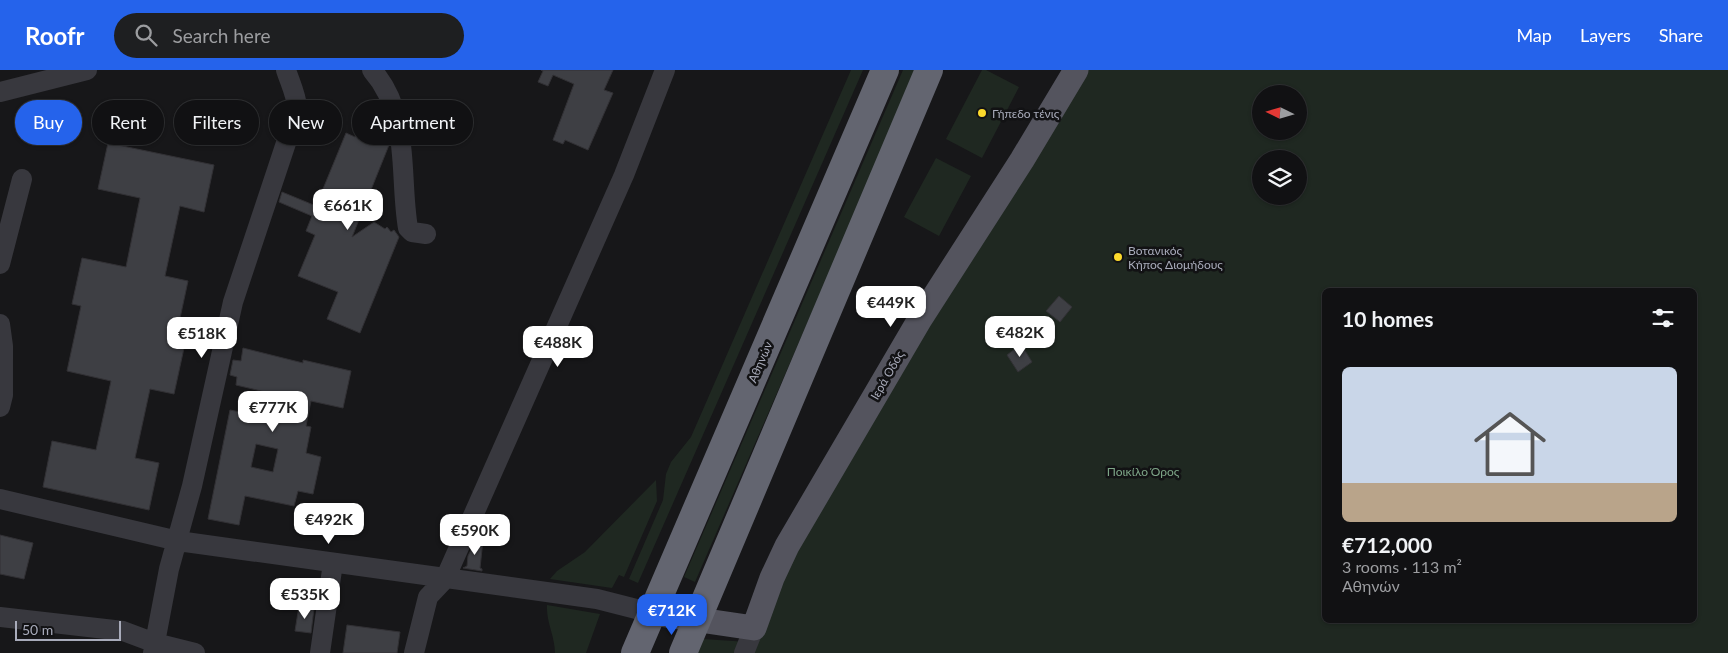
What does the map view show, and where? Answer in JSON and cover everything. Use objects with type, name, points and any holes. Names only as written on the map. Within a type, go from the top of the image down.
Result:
[{"type":"highway","name":"Αθηνών","points":[[635,653],[885,70]]},
{"type":"highway","points":[[683,653],[929,70]]},
{"type":"main road","name":"Ιερά Οδός","points":[[757,620],[772,578],[787,546],[920,319],[1022,160],[1076,70]]},
{"type":"main road","points":[[652,613],[700,612],[757,620]]},
{"type":"street","points":[[0,92],[88,70]]},
{"type":"street","points":[[154,648],[169,569],[178,541],[233,302],[289,134],[297,123],[296,99],[286,70]]},
{"type":"street","points":[[372,70],[387,89],[402,137],[403,188],[408,228],[412,232],[426,234]]},
{"type":"street","points":[[414,653],[428,597],[445,578],[624,175],[665,70]]},
{"type":"street","points":[[0,264],[22,178]]},
{"type":"street","points":[[0,324],[3,395],[0,407]]},
{"type":"street","points":[[0,499],[178,541],[597,599],[652,613]]},
{"type":"street","points":[[320,653],[333,563]]},
{"type":"street","points":[[0,617],[123,631],[154,648],[194,653]]},
{"type":"street","name":"Ιερά Οδός","points":[[744,653],[757,620]]},
{"type":"green space","points":[[851,70],[863,70],[638,583],[629,579],[663,500],[666,474],[671,462],[691,437]]},
{"type":"green space","points":[[903,70],[917,70],[695,582],[684,577]]},
{"type":"green space","name":"Γήπεδο τένις","points":[[982,70],[986,70],[1019,87],[982,158],[946,139]]},
{"type":"green space","name":"Ποικίλο Όρος","points":[[1076,70],[1728,70],[1728,653],[696,653],[703,639],[748,642],[760,612]]},
{"type":"green space","points":[[936,158],[971,176],[939,236],[904,217]]},
{"type":"green space","points":[[656,480],[657,501],[624,577],[619,575],[612,588],[550,579],[557,571],[585,552]]},
{"type":"green space","points":[[547,605],[600,614],[586,653],[555,653]]},
{"type":"building","points":[[541,70],[613,70],[604,90],[613,93],[588,150],[565,140],[563,144],[553,140],[574,84],[553,75],[548,86],[538,82],[543,71]]},
{"type":"building","points":[[346,133],[352,136],[352,145],[389,145],[352,237],[374,222],[385,229],[387,227],[391,232],[394,230],[399,237],[360,333],[327,319],[338,292],[298,276],[315,235],[306,231],[312,216],[279,202],[282,192],[316,206]]},
{"type":"building","points":[[108,145],[118,145],[214,165],[204,212],[180,206],[165,276],[188,281],[174,346],[184,348],[174,394],[150,389],[135,458],[159,463],[149,510],[43,487],[52,441],[96,450],[111,381],[67,371],[81,306],[72,304],[82,258],[126,267],[140,198],[98,189]]},
{"type":"building","points":[[1059,296],[1072,307],[1060,322],[1046,311]]},
{"type":"building","points":[[1021,344],[1032,362],[1018,372],[1007,355]]},
{"type":"building","points":[[243,348],[303,363],[303,360],[351,371],[343,408],[311,401],[306,426],[311,427],[306,453],[321,457],[313,494],[298,491],[294,506],[245,496],[239,525],[208,519],[230,410],[260,416],[265,392],[236,385],[237,377],[230,375],[233,360],[241,361]],"holes":[[[256,444],[278,449],[273,472],[251,467]]]},
{"type":"building","points":[[0,535],[33,543],[24,579],[0,574]]},
{"type":"building","points":[[476,539],[483,540],[480,568],[482,571],[463,568],[467,566],[468,556]]},
{"type":"building","points":[[299,606],[314,608],[311,633],[295,631]]},
{"type":"building","points":[[347,625],[400,632],[397,653],[343,653]]},
{"type":"place","name":"Γήπεδο τένις","points":[[982,113]]},
{"type":"place","name":"Βοτανικός Κήπος Διομήδους","points":[[1118,257]]}]
